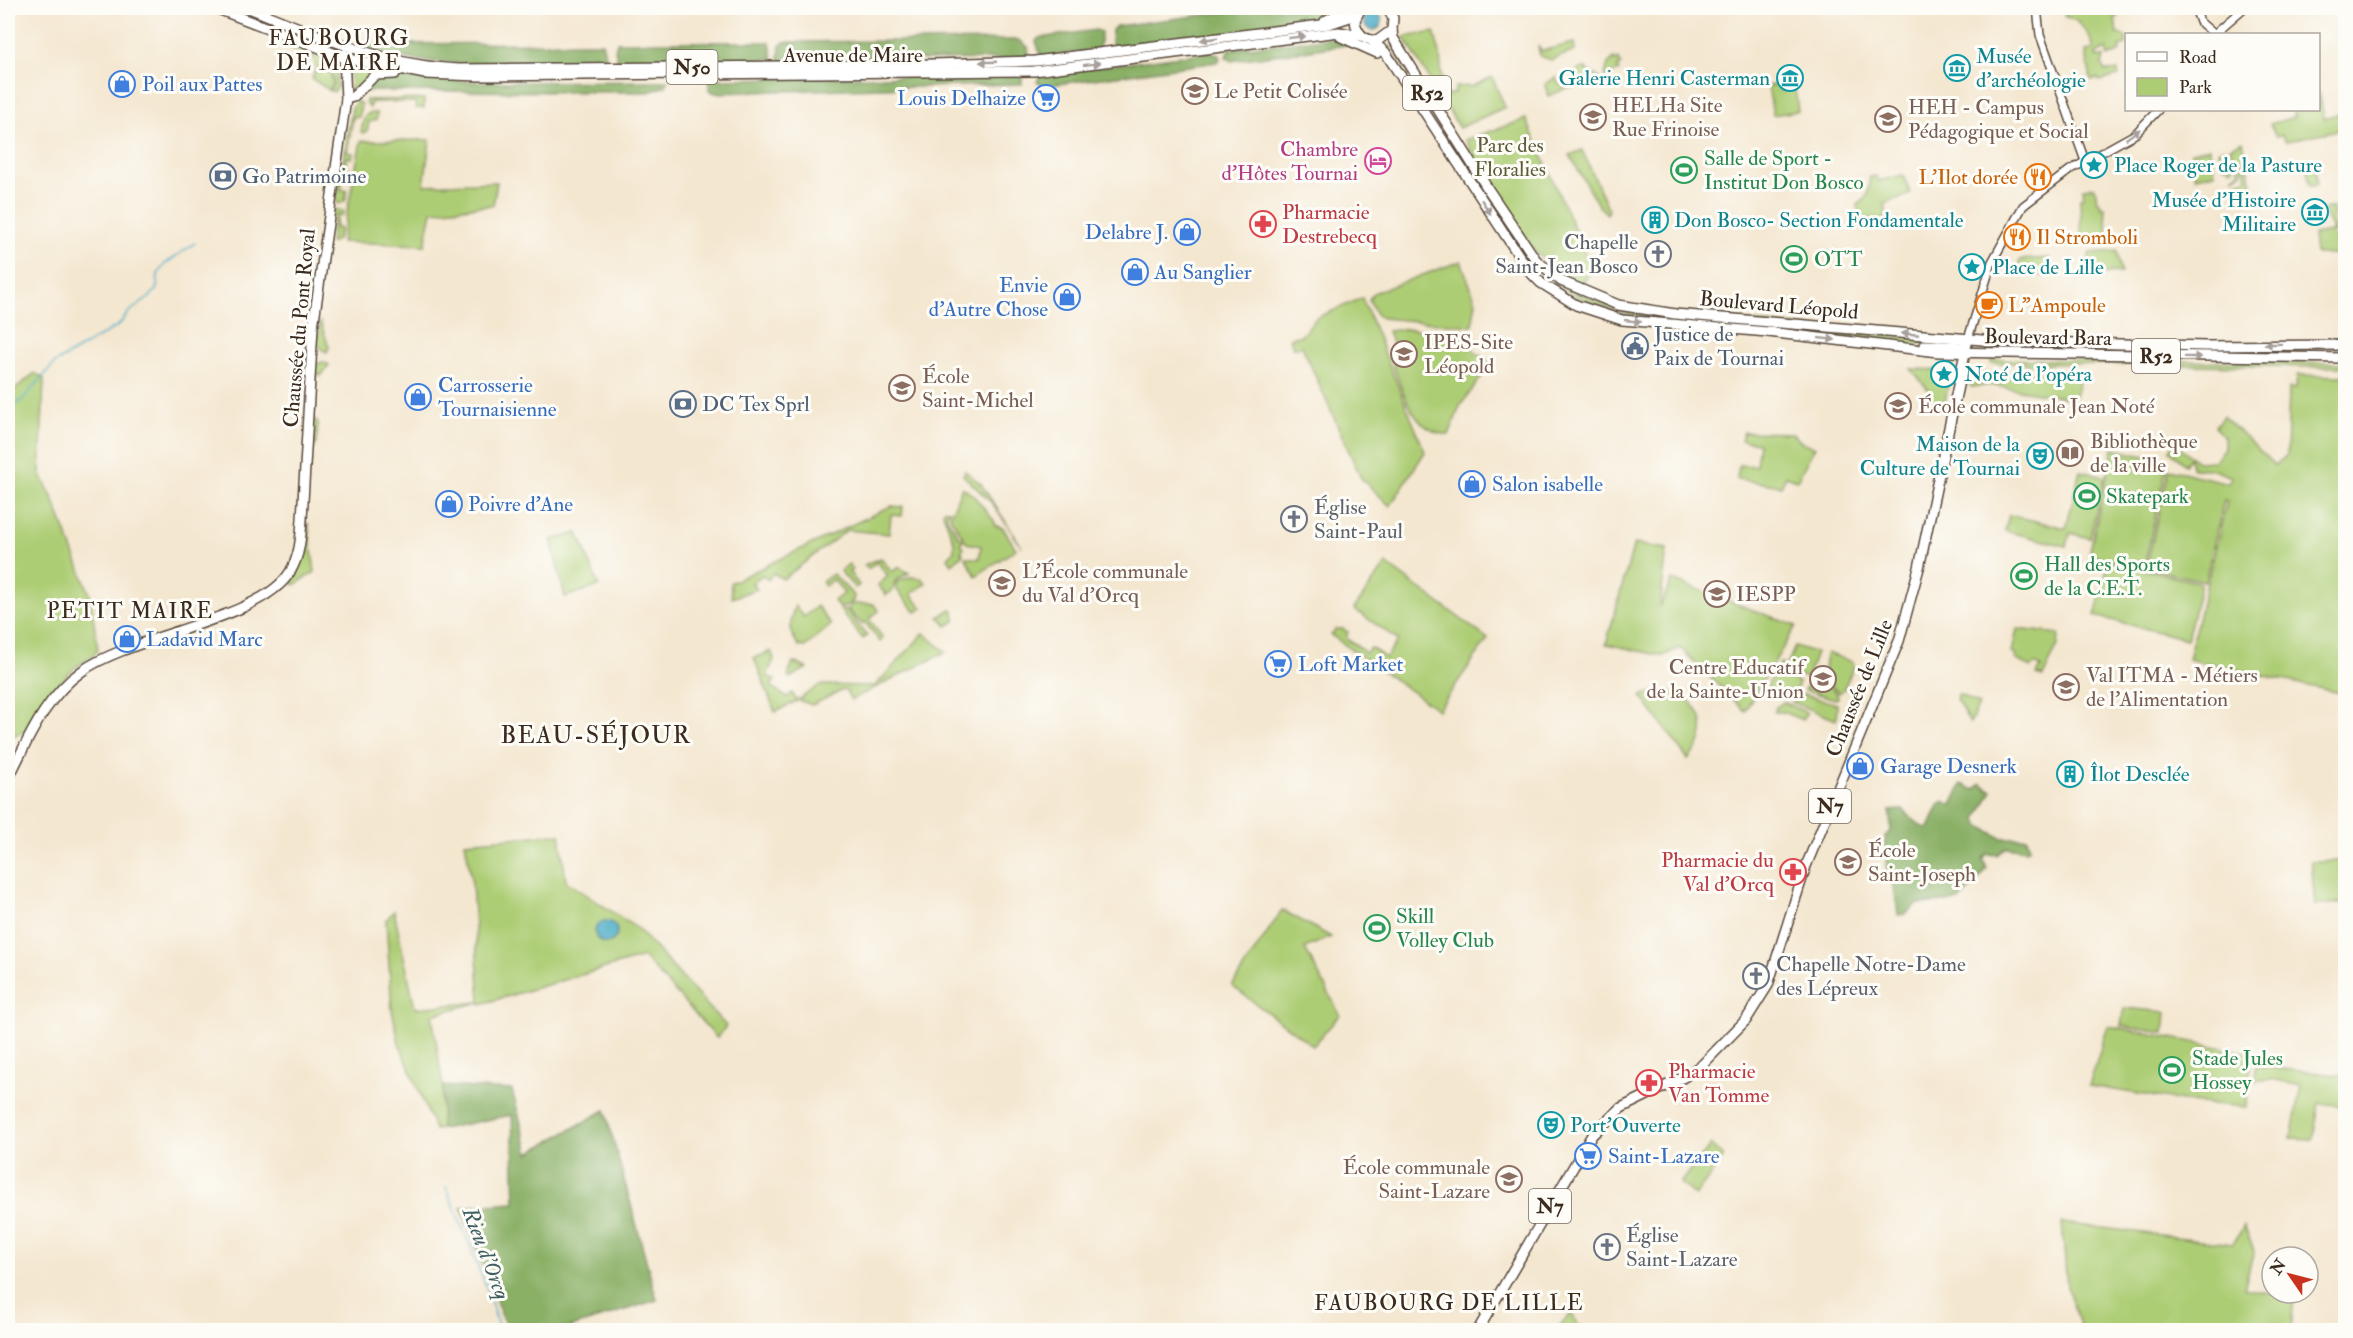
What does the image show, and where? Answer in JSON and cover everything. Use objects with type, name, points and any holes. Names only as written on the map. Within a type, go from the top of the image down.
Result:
[{"type":"main road","name":"N50","points":[[215,8],[344,58]]},
{"type":"main road","name":"N50","points":[[249,8],[343,45]]},
{"type":"main road","name":"R52","points":[[1387,8],[1393,18],[1392,30]]},
{"type":"main road","name":"Avenue de Maire","points":[[343,45],[418,65],[459,69],[1035,61],[1329,24],[1356,10]]},
{"type":"main road","points":[[1356,10],[1356,26],[1361,36]]},
{"type":"main road","points":[[1371,40],[1383,39],[1392,30]]},
{"type":"main road","name":"Boulevard Léopold","points":[[1392,30],[1398,46],[1523,243],[1549,273],[1588,294],[1618,305],[1651,312],[1967,347]]},
{"type":"main road","name":"Avenue de Maire","points":[[344,58],[406,71],[479,76],[1021,72],[1343,31],[1361,36]]},
{"type":"main road","points":[[1332,33],[1369,47],[1394,66]]},
{"type":"main road","name":"R52","points":[[1361,36],[1371,40],[1385,52],[1394,66]]},
{"type":"main road","name":"Chaussée du Pont Royal","points":[[8,779],[51,701],[85,669],[117,652],[240,608],[270,592],[290,572],[300,546],[315,305],[346,99],[343,45]]},
{"type":"main road","name":"Boulevard Léopold","points":[[1394,66],[1513,250],[1529,271],[1557,295],[1598,314],[1622,320],[1916,349],[1967,347]]},
{"type":"main road","points":[[346,99],[353,97],[375,75],[406,71]]},
{"type":"main road","name":"Boulevard Bara","points":[[1967,347],[2044,349],[2072,347],[2087,343],[2346,345]]},
{"type":"main road","name":"Boulevard Bara","points":[[1967,347],[2346,358]]},
{"type":"main road","name":"Chaussée de Lille","points":[[1478,1330],[1592,1135],[1621,1108],[1684,1077],[1703,1065],[1731,1037],[1761,999],[1774,970],[1806,866],[1887,676],[1917,577],[1967,347]]},
{"type":"street","points":[[2037,8],[2043,43],[2085,161]]},
{"type":"street","points":[[2195,8],[2200,22],[2213,33]]},
{"type":"street","points":[[2215,33],[2244,8]]},
{"type":"street","points":[[1967,347],[1990,266],[2017,215],[2039,191],[2085,161],[2135,134],[2157,111]]},
{"type":"green space","points":[[226,8],[239,8],[296,33],[295,34]]},
{"type":"green space","points":[[1258,8],[1343,8],[1320,21],[1115,48],[1111,43],[1112,30],[1116,26]]},
{"type":"green space","points":[[2064,8],[2118,8],[2118,17],[2115,18],[2117,34],[2125,36],[2125,45],[2120,47],[2121,51],[2108,57],[2106,49],[2096,54],[2097,57],[2104,57],[2102,64],[2106,71],[2118,71],[2119,76],[2099,81],[2098,78],[2091,80],[2086,51],[2094,49],[2092,44],[2080,24],[2065,17]]},
{"type":"green space","points":[[1096,30],[1101,32],[1099,49],[1041,57],[1036,41],[1039,38]]},
{"type":"green space","points":[[1434,32],[1440,54],[1443,96],[1455,93],[1455,87],[1473,86],[1492,77],[1505,107],[1459,128],[1404,37]]},
{"type":"green space","points":[[1331,38],[1353,44],[1231,61],[1226,57],[1229,49]]},
{"type":"green space","points":[[1019,40],[1028,47],[1029,55],[1025,59],[781,61],[779,59],[780,46],[784,42]]},
{"type":"green space","points":[[617,42],[770,42],[773,59],[618,63],[615,50]]},
{"type":"green space","points":[[288,43],[326,56],[333,84],[329,90],[312,79],[316,68],[314,58],[289,47]]},
{"type":"green space","points":[[602,43],[606,56],[602,61],[513,64],[417,60],[388,55],[362,47],[365,44]]},
{"type":"green space","points":[[1574,43],[1575,51],[1551,60],[1540,56],[1538,46],[1541,51]]},
{"type":"green space","points":[[1391,45],[1536,264],[1562,285],[1618,309],[1939,340],[1939,343],[1900,345],[1633,320],[1578,303],[1535,276],[1522,256],[1544,278],[1569,295],[1582,302],[1626,316],[1903,341],[1630,314],[1588,301],[1562,288],[1529,261]]},
{"type":"green space","points":[[1210,52],[1218,54],[1220,59],[1217,62],[1044,86],[1037,82],[1040,75]]},
{"type":"green space","points":[[327,57],[336,65],[338,86],[334,92],[330,91],[334,83]]},
{"type":"green space","points":[[1614,58],[1615,61],[1619,59],[1621,65],[1617,67],[1619,71],[1604,77],[1608,64]]},
{"type":"green space","points":[[350,65],[375,71],[351,94]]},
{"type":"green space","points":[[1584,68],[1600,78],[1572,88],[1578,70]]},
{"type":"green space","points":[[1022,75],[1022,84],[715,93],[709,90],[709,80],[716,79]]},
{"type":"green space","points":[[378,77],[478,82],[668,81],[666,86],[649,92],[365,91]]},
{"type":"green space","points":[[1556,77],[1559,84],[1569,88],[1548,96],[1545,84]]},
{"type":"green space","points":[[1778,84],[1780,91],[1795,89],[1798,111],[1773,115],[1768,86]]},
{"type":"green space","points":[[2320,97],[2324,118],[2338,114],[2343,129],[2286,141],[2282,135],[2276,136],[2270,124],[2294,117],[2292,111],[2320,111]]},
{"type":"green space","points":[[424,99],[424,108],[416,108],[415,102],[371,102],[370,108],[366,104],[366,100]]},
{"type":"green space","points":[[357,101],[361,104],[359,117],[353,117],[347,152],[353,153],[352,158],[347,157],[345,167],[350,168],[348,180],[343,180],[341,189],[347,191],[345,201],[339,204],[336,202],[352,108]]},
{"type":"green space","points":[[369,113],[377,113],[376,120],[369,122],[367,132],[363,133],[361,132],[364,118]]},
{"type":"green space","name":"Parc des Floralies","points":[[1526,119],[1592,269],[1581,286],[1556,272],[1517,228],[1465,140]]},
{"type":"green space","points":[[430,140],[424,185],[497,182],[493,205],[432,211],[425,245],[341,242],[361,141]]},
{"type":"green space","points":[[2243,141],[2253,189],[2234,191],[2235,183],[2247,178],[2243,159],[2241,160],[2243,169],[2241,174],[2232,177],[2239,171],[2239,168],[2229,148]]},
{"type":"green space","points":[[2209,148],[2215,173],[2195,177],[2191,152]]},
{"type":"green space","points":[[2224,148],[2234,168],[2224,166],[2219,150]]},
{"type":"green space","points":[[1582,150],[1609,210],[1607,214],[1598,205],[1570,155]]},
{"type":"green space","points":[[2316,167],[2317,185],[2310,186],[2307,168]]},
{"type":"green space","points":[[1903,175],[1911,194],[1884,204],[1887,218],[1860,220],[1858,205],[1867,196],[1870,177],[1876,176],[1878,181]]},
{"type":"green space","points":[[2095,187],[2097,202],[2100,202],[2101,207],[2105,207],[2108,237],[2106,240],[2082,243],[2080,198],[2084,197],[2083,188]]},
{"type":"green space","points":[[2333,208],[2334,238],[2341,241],[2341,254],[2315,254],[2313,235],[2332,232],[2324,210]]},
{"type":"green space","points":[[335,209],[343,211],[342,216],[337,216],[335,227],[340,229],[337,240],[330,243]]},
{"type":"green space","points":[[2117,251],[2121,273],[2091,275],[2090,278],[2089,253]]},
{"type":"green space","points":[[2049,258],[2050,276],[2019,272],[2019,260]]},
{"type":"green space","points":[[1461,261],[1476,302],[1472,326],[1382,318],[1376,314],[1369,299],[1373,293]]},
{"type":"green space","points":[[1362,298],[1425,452],[1390,506],[1361,478],[1302,346],[1293,348],[1290,338],[1302,335],[1316,318]]},
{"type":"green space","points":[[320,321],[329,347],[327,352],[322,350],[317,343]]},
{"type":"green space","points":[[1408,329],[1464,333],[1466,342],[1471,344],[1474,352],[1492,363],[1460,406],[1449,435],[1425,426],[1416,417],[1403,393],[1390,356],[1390,351],[1394,349],[1388,331]]},
{"type":"green space","points":[[1991,359],[2345,363],[2346,367],[1991,363]]},
{"type":"green space","points":[[324,362],[329,365],[321,376],[316,372],[313,418],[318,423],[316,444],[310,456],[315,367],[318,363]]},
{"type":"green space","points":[[1911,369],[1944,370],[1949,378],[1944,408],[1930,399],[1931,393]]},
{"type":"green space","points":[[2071,372],[2079,382],[2074,399],[1990,385],[1971,387],[1968,383],[1976,373]]},
{"type":"green space","points":[[35,373],[44,379],[40,473],[53,499],[90,595],[98,650],[61,681],[27,731],[8,737],[8,395]]},
{"type":"green space","points":[[2297,375],[2345,376],[2345,694],[2188,659],[2227,501],[2224,500],[2205,581],[2146,568],[2169,469],[2228,483],[2232,477],[2211,469],[2192,468],[2190,458],[2185,465],[2169,450],[2176,443],[2197,462],[2214,461],[2224,448],[2224,437],[2215,426],[2223,416],[2275,466],[2287,455],[2289,388],[2296,388]]},
{"type":"green space","points":[[1744,432],[1792,433],[1801,442],[1815,447],[1797,480],[1786,476],[1781,486],[1737,479],[1739,465],[1756,466],[1759,443],[1741,440]]},
{"type":"green space","points":[[2113,449],[2168,461],[2144,567],[2089,555]]},
{"type":"green space","points":[[965,471],[981,484],[1022,547],[993,504],[963,475]]},
{"type":"green space","name":"Skatepark","points":[[2080,471],[2105,477],[2090,538],[2070,533],[2067,546],[2005,531],[2009,515],[2066,528]]},
{"type":"green space","points":[[962,487],[974,496],[995,522],[994,525],[1003,528],[1016,549],[976,576],[965,557],[979,559],[981,546],[967,543],[950,517]]},
{"type":"green space","points":[[891,506],[903,507],[902,516],[891,515],[889,534],[847,530],[783,579],[773,573],[768,580],[762,575],[752,583],[757,589],[732,598],[730,583]]},
{"type":"green space","points":[[944,510],[950,510],[946,517],[956,534],[963,540],[961,543],[964,548],[961,551],[963,554],[952,564],[948,558],[954,551],[954,542],[943,513]]},
{"type":"green space","points":[[308,522],[315,572],[294,585],[290,579],[296,571]]},
{"type":"green space","points":[[578,533],[599,586],[565,597],[551,540]]},
{"type":"green space","points":[[1634,544],[1667,549],[1660,607],[1672,580],[1796,626],[1745,711],[1680,648],[1663,656],[1606,644]]},
{"type":"green space","points":[[881,558],[892,572],[899,567],[909,573],[896,580],[892,591],[886,595],[878,585],[888,576],[877,562],[868,569],[864,565]]},
{"type":"green space","points":[[2109,561],[2201,583],[2187,639],[2095,616]]},
{"type":"green space","points":[[849,564],[853,569],[849,572],[859,585],[855,588],[840,571]]},
{"type":"green space","points":[[1386,564],[1488,639],[1438,710],[1331,635],[1336,629],[1343,629],[1348,632],[1346,638],[1366,653],[1371,648],[1386,658],[1398,640],[1354,609]]},
{"type":"green space","points":[[833,574],[854,596],[853,601],[840,609],[834,601],[844,593],[833,579],[825,586],[822,582]]},
{"type":"green space","points":[[910,577],[921,578],[926,583],[911,594],[922,608],[916,612],[896,589],[896,582]]},
{"type":"green space","points":[[851,604],[873,604],[879,611],[869,619],[883,638],[880,642],[865,622],[862,624],[848,610]]},
{"type":"green space","points":[[795,606],[804,617],[817,606],[831,625],[805,647],[799,646],[792,632],[791,622]]},
{"type":"green space","points":[[846,609],[867,636],[863,639],[841,611]]},
{"type":"green space","points":[[951,609],[954,611],[955,621],[947,626],[939,617]]},
{"type":"green space","points":[[2017,629],[2059,634],[2058,645],[2043,677],[2037,675],[2041,667],[2035,664],[2032,668],[2015,659],[2017,655],[2012,653]]},
{"type":"green space","points":[[924,633],[946,652],[851,700],[845,689],[812,705],[798,700],[820,685],[875,686]]},
{"type":"green space","points":[[1795,646],[1816,653],[1807,678],[1785,671]]},
{"type":"green space","points":[[771,651],[774,659],[767,676],[775,680],[771,686],[787,698],[792,693],[797,701],[775,712],[754,658]]},
{"type":"green space","points":[[1827,653],[1853,662],[1854,666],[1843,690],[1839,693],[1830,684],[1824,670]]},
{"type":"green space","points":[[793,662],[807,668],[790,678],[788,676]]},
{"type":"green space","points":[[1780,663],[1785,666],[1786,675],[1799,683],[1795,693],[1783,698],[1766,688]]},
{"type":"green space","points":[[1816,672],[1837,694],[1838,698],[1804,690]]},
{"type":"green space","points":[[1655,691],[1682,696],[1692,703],[1698,712],[1702,723],[1702,735],[1688,759],[1641,696]]},
{"type":"green space","points":[[1801,694],[1837,704],[1836,720],[1792,702]]},
{"type":"green space","points":[[1958,694],[1979,704],[1970,723],[1956,699]]},
{"type":"green space","points":[[1784,702],[1807,713],[1802,720],[1783,712],[1774,712],[1776,707]]},
{"type":"green space","points":[[1962,784],[1974,790],[1981,784],[1992,791],[1977,818],[1979,825],[2001,838],[2027,838],[2030,848],[2026,850],[2006,847],[1997,855],[1987,854],[1983,859],[1987,869],[1960,901],[1918,904],[1905,914],[1898,915],[1894,886],[1887,879],[1885,836],[1891,831],[1890,811],[1903,810],[1922,827],[1929,828],[1940,803],[1943,801],[1952,805]]},
{"type":"green space","points":[[560,834],[566,881],[638,929],[726,1026],[717,1038],[643,957],[481,1004],[472,883],[465,842]]},
{"type":"green space","points":[[2311,861],[2345,861],[2345,902],[2315,906]]},
{"type":"green space","points":[[1282,910],[1331,937],[1305,948],[1340,1015],[1313,1046],[1232,986]]},
{"type":"green space","points":[[394,911],[415,1008],[480,1002],[432,1015],[443,1086],[441,1129],[435,1130],[399,1043],[392,1010],[386,920]]},
{"type":"green space","points":[[2124,1008],[2166,1012],[2164,1033],[2121,1026]]},
{"type":"green space","name":"Stade Jules Hossey","points":[[2108,1026],[2251,1053],[2247,1107],[2188,1102],[2089,1086]]},
{"type":"green space","points":[[2256,1066],[2345,1076],[2345,1106],[2319,1103],[2313,1139],[2291,1138],[2301,1085],[2271,1079],[2255,1081]]},
{"type":"green space","points":[[443,1086],[512,1090],[529,1153],[605,1110],[657,1300],[562,1330],[507,1330],[461,1207],[515,1203],[512,1115],[441,1129]]},
{"type":"green space","points":[[1711,1145],[1724,1157],[1695,1196],[1680,1183]]},
{"type":"green space","points":[[2062,1223],[2233,1244],[2244,1226],[2254,1251],[2244,1288],[2260,1291],[2260,1305],[2293,1305],[2291,1330],[2082,1330],[2067,1287]]},
{"type":"green space","points":[[1571,1313],[1582,1330],[1556,1330]]},
{"type":"water","points":[[1373,12],[1379,15],[1382,21],[1379,27],[1373,30],[1367,27],[1364,21],[1367,15]]},
{"type":"water","points":[[606,921],[614,924],[617,932],[614,940],[606,943],[598,940],[595,932],[598,924]]},
{"type":"waterway","points":[[8,411],[22,400],[55,363],[119,325],[129,312],[150,297],[157,288],[158,274],[165,264],[195,243]]},
{"type":"waterway","name":"Rieu d'Orcq","points":[[446,1187],[488,1291],[499,1330]]},
{"type":"railway","points":[[8,10],[16,8]]},
{"type":"place","name":"Musée d'archéologie","points":[[1957,68]]},
{"type":"place","name":"Galerie Henri Casterman","points":[[1790,78]]},
{"type":"place","name":"Poil aux Pattes","points":[[122,84]]},
{"type":"place","name":"Le Petit Colisée","points":[[1195,91]]},
{"type":"place","name":"Louis Delhaize","points":[[1046,98]]},
{"type":"place","name":"HELHa Site Rue Frinoise","points":[[1593,117]]},
{"type":"place","name":"HEH - Campus Pédagogique et Social","points":[[1888,119]]},
{"type":"place","name":"Chambre d'Hôtes Tournai","points":[[1378,161]]},
{"type":"place","name":"Place Roger de la Pasture","points":[[2094,165]]},
{"type":"place","name":"Salle de Sport - Institut Don Bosco","points":[[1684,170]]},
{"type":"place","name":"Go Patrimoine","points":[[223,176]]},
{"type":"place","name":"L'Ilot dorée","points":[[2038,177]]},
{"type":"place","name":"Musée d'Histoire Militaire","points":[[2315,212]]},
{"type":"place","name":"Don Bosco- Section Fondamentale","points":[[1655,220]]},
{"type":"place","name":"Pharmacie Destrebecq","points":[[1263,224]]},
{"type":"place","name":"Delabre J.","points":[[1187,232]]},
{"type":"place","name":"Il Stromboli","points":[[2017,237]]},
{"type":"place","name":"Chapelle Saint-Jean Bosco","points":[[1658,254]]},
{"type":"place","name":"OTT","points":[[1794,259]]},
{"type":"place","name":"Place de Lille","points":[[1972,267]]},
{"type":"place","name":"Au Sanglier","points":[[1135,272]]},
{"type":"place","name":"Envie d'Autre Chose","points":[[1067,297]]},
{"type":"place","name":"L\"Ampoule","points":[[1989,305]]},
{"type":"place","name":"Justice de Paix de Tournai","points":[[1635,346]]},
{"type":"place","name":"IPES-Site Léopold","points":[[1404,354]]},
{"type":"place","name":"Noté de l'opéra","points":[[1944,374]]},
{"type":"place","name":"École Saint-Michel","points":[[902,388]]},
{"type":"place","name":"Carrosserie Tournaisienne","points":[[418,397]]},
{"type":"place","name":"DC Tex Sprl","points":[[683,404]]},
{"type":"place","name":"École communale Jean Noté","points":[[1898,406]]},
{"type":"place","name":"Bibliothèque de la ville","points":[[2070,453]]},
{"type":"place","name":"Maison de la Culture de Tournai","points":[[2040,456]]},
{"type":"place","name":"Salon isabelle","points":[[1472,484]]},
{"type":"place","name":"Skatepark","points":[[2087,496]]},
{"type":"place","name":"Poivre d'Ane","points":[[449,504]]},
{"type":"place","name":"Église Saint-Paul","points":[[1294,519]]},
{"type":"place","name":"Hall des Sports de la C.E.T.","points":[[2024,576]]},
{"type":"place","name":"L'École communale du Val d’Orcq","points":[[1002,583]]},
{"type":"place","name":"IESPP","points":[[1717,594]]},
{"type":"place","name":"Ladavid Marc","points":[[127,639]]},
{"type":"place","name":"Loft Market","points":[[1278,664]]},
{"type":"place","name":"Centre Educatif de la Sainte-Union","points":[[1823,679]]},
{"type":"place","name":"Val ITMA - Métiers de l'Alimentation","points":[[2066,687]]},
{"type":"place","name":"Garage Desnerk","points":[[1860,766]]},
{"type":"place","name":"Îlot Desclée","points":[[2070,774]]},
{"type":"place","name":"École Saint-Joseph","points":[[1848,862]]},
{"type":"place","name":"Pharmacie du Val d'Orcq","points":[[1793,872]]},
{"type":"place","name":"Skill Volley Club","points":[[1377,928]]},
{"type":"place","name":"Chapelle Notre-Dame des Lépreux","points":[[1756,976]]},
{"type":"place","name":"Stade Jules Hossey","points":[[2172,1070]]},
{"type":"place","name":"Pharmacie Van Tomme","points":[[1649,1083]]},
{"type":"place","name":"Port'Ouverte","points":[[1551,1125]]},
{"type":"place","name":"Saint-Lazare","points":[[1588,1156]]},
{"type":"place","name":"École communale Saint-Lazare","points":[[1509,1179]]},
{"type":"place","name":"Église Saint-Lazare","points":[[1607,1247]]},
{"type":"district","name":"FAUBOURG DE MAIRE","points":[[339,50]]},
{"type":"district","name":"PETIT MAIRE","points":[[130,610]]},
{"type":"district","name":"BEAU-SÉJOUR","points":[[596,735]]},
{"type":"district","name":"FAUBOURG DE LILLE","points":[[1449,1302]]}]
